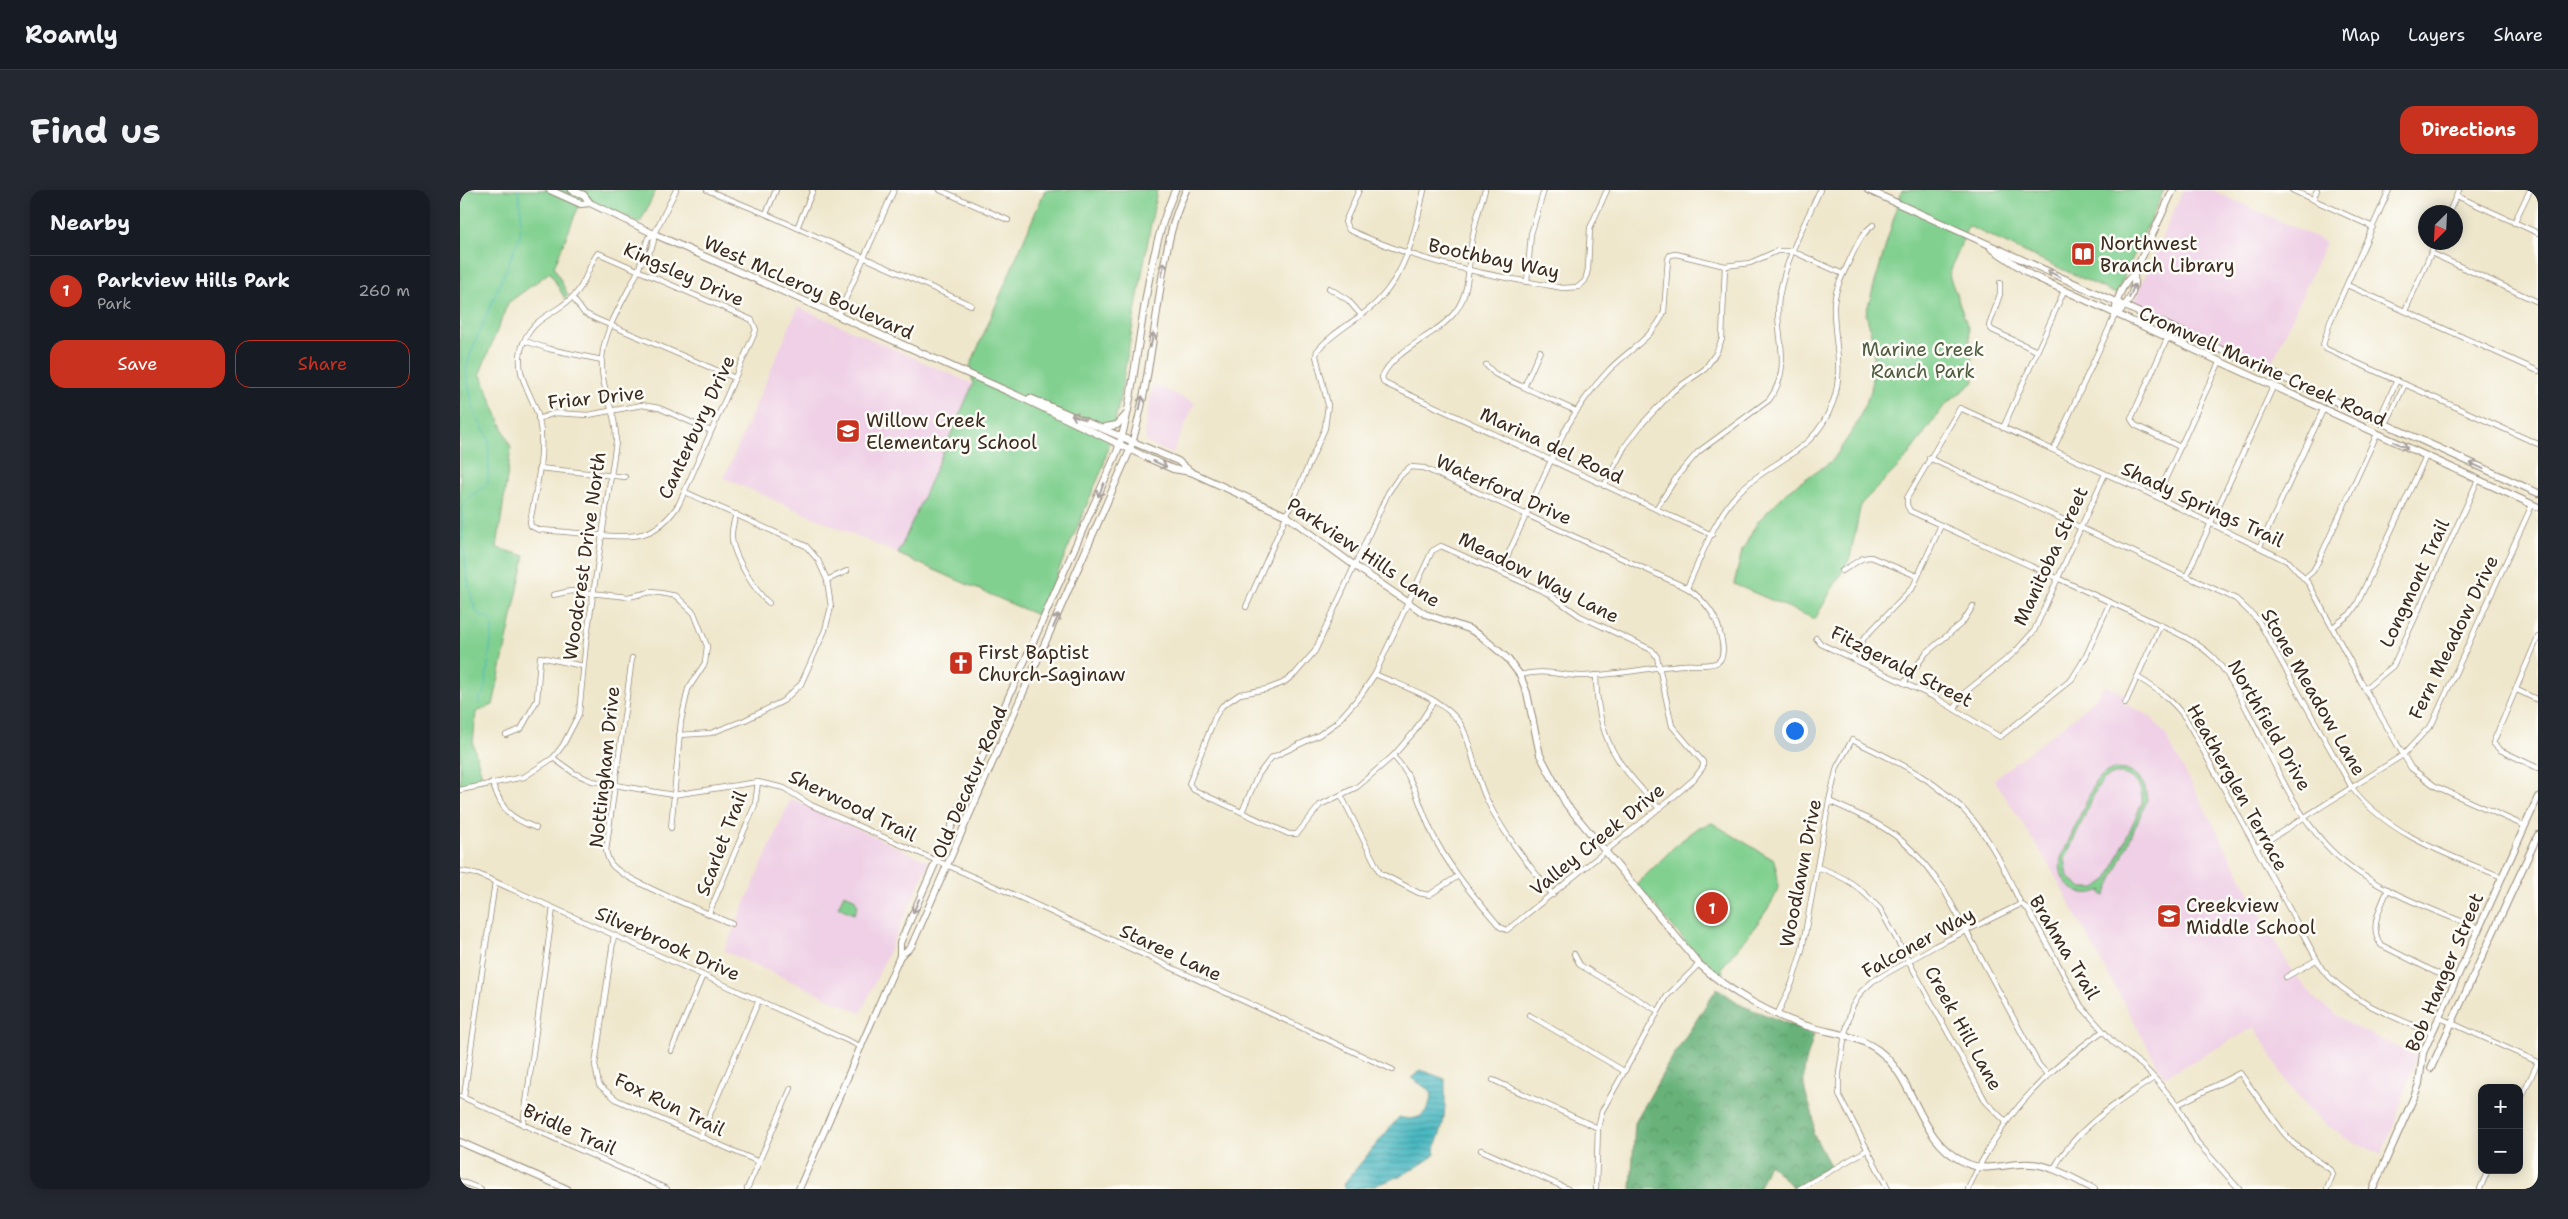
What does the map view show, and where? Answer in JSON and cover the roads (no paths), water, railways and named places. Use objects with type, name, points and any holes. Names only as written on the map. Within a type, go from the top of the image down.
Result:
[{"type":"main road","name":"West McLeroy Boulevard","points":[[550,190],[581,204],[590,203]]},
{"type":"main road","name":"West McLeroy Boulevard","points":[[572,190],[584,195],[590,203],[654,234],[1016,395],[1130,450]]},
{"type":"main road","name":"Old Decatur Road","points":[[799,1189],[900,956],[900,943],[1119,445],[1128,412],[1162,222],[1175,190]]},
{"type":"main road","name":"Old Decatur Road","points":[[900,956],[912,947],[1130,450],[1168,244],[1177,212],[1186,190]]},
{"type":"main road","points":[[2115,315],[2116,303],[2126,280],[2134,274],[2173,190]]},
{"type":"main road","name":"Cromwell Marine Creek Road","points":[[1870,191],[2125,308],[2538,493]]},
{"type":"main road","name":"Cromwell Marine Creek Road","points":[[1982,241],[2031,275],[2064,291],[2535,506]]},
{"type":"main road","points":[[2115,315],[2125,308],[2136,284],[2134,274]]},
{"type":"main road","points":[[1144,315],[1156,317]]},
{"type":"main road","points":[[2219,363],[2224,352]]},
{"type":"main road","name":"West McLeroy Boulevard","points":[[1016,395],[1021,394],[1100,426],[1132,442]]},
{"type":"main road","points":[[1100,426],[1117,424],[1128,412]]},
{"type":"main road","points":[[2377,434],[2382,424]]},
{"type":"main road","name":"Parkview Hills Lane","points":[[1132,442],[1178,461],[1191,472]]},
{"type":"main road","name":"Parkview Hills Lane","points":[[1130,450],[1173,469],[1191,472],[1288,516],[1408,603],[1438,620],[1469,629],[1482,636],[1507,658],[1520,675],[1527,693],[1535,739],[1547,770],[1566,804],[1699,964],[1719,982],[1745,998],[1814,1028],[1845,1034],[1865,1041],[1880,1052],[1895,1067],[1932,1137],[1946,1152],[1978,1168],[1996,1168],[2030,1163],[2053,1170],[2094,1189]]},
{"type":"main road","name":"Cromwell Marine Creek Road","points":[[2521,486],[2538,499]]},
{"type":"main road","points":[[968,790],[979,795]]},
{"type":"main road","name":"Bob Hanger Street","points":[[2373,1189],[2419,1084],[2423,1053],[2431,1033],[2538,799]]},
{"type":"main road","name":"Bob Hanger Street","points":[[2431,1068],[2538,835]]},
{"type":"main road","points":[[460,1142],[567,1189]]},
{"type":"street","name":"Woodcrest Drive North","points":[[460,790],[524,777],[553,758],[563,745],[579,714],[583,666],[612,477],[616,428],[614,410],[604,387],[602,360],[612,325],[637,272],[648,238],[654,234],[676,190]]},
{"type":"street","points":[[707,190],[766,214],[971,305]]},
{"type":"street","points":[[766,214],[776,190]]},
{"type":"street","points":[[797,228],[813,190]]},
{"type":"street","points":[[838,316],[894,190]]},
{"type":"street","points":[[940,190],[1008,220]]},
{"type":"street","name":"Boothbay Way","points":[[1359,190],[1346,219],[1346,227],[1376,242],[1468,272],[1563,288],[1582,285],[1587,276],[1590,228],[1607,190]]},
{"type":"street","points":[[1246,607],[1323,435],[1328,416],[1328,405],[1316,356],[1317,350],[1376,302],[1393,284],[1408,254],[1424,190]]},
{"type":"street","points":[[1468,272],[1476,217],[1485,190]]},
{"type":"street","points":[[1527,282],[1531,234],[1544,190]]},
{"type":"street","points":[[1656,509],[1678,475],[1698,452],[1769,400],[1776,390],[1782,368],[1779,300],[1792,251],[1820,190]]},
{"type":"street","points":[[2292,190],[2373,227]]},
{"type":"street","points":[[2312,200],[2317,190]]},
{"type":"street","points":[[2390,190],[2323,340],[2323,345],[2326,349],[2538,444]]},
{"type":"street","points":[[2452,205],[2459,190]]},
{"type":"street","points":[[2514,222],[2530,190]]},
{"type":"street","points":[[2456,196],[2538,233]]},
{"type":"street","points":[[1687,588],[1725,508],[1756,477],[1802,448],[1826,419],[1838,383],[1838,351],[1834,303],[1838,284],[1864,231],[1873,224]]},
{"type":"street","points":[[1500,572],[1550,461],[1576,411],[1609,370],[1652,331],[1661,319],[1664,312],[1668,259],[1670,255],[1676,254],[1725,266],[1750,263],[1777,250],[1792,251],[1843,274]]},
{"type":"street","points":[[2405,311],[2432,250]]},
{"type":"street","points":[[2431,253],[2538,302]]},
{"type":"street","name":"Kingsley Drive","points":[[572,297],[583,283],[598,254],[752,320],[755,324]]},
{"type":"street","points":[[1604,486],[1625,446],[1642,424],[1673,391],[1705,369],[1716,354],[1722,339],[1725,266]]},
{"type":"street","name":"Marina del Road","points":[[1468,272],[1464,297],[1454,313],[1385,371],[1382,380],[1386,385],[1712,535]]},
{"type":"street","points":[[2000,282],[2000,294],[1989,326],[1992,330],[2037,351]]},
{"type":"street","points":[[2348,285],[2538,371]]},
{"type":"street","points":[[1329,288],[1348,300],[1361,314]]},
{"type":"street","points":[[2003,428],[2064,291]]},
{"type":"street","points":[[625,477],[539,468],[541,450],[538,418],[521,378],[521,350],[539,319],[572,297],[584,313],[735,378]]},
{"type":"street","points":[[2053,450],[2115,315]]},
{"type":"street","name":"Canterbury Drive","points":[[539,468],[531,526],[539,530],[628,538],[648,532],[667,519],[685,492],[756,330],[755,324]]},
{"type":"street","points":[[2167,339],[2131,419],[2135,425],[2180,447]]},
{"type":"street","points":[[525,342],[602,360]]},
{"type":"street","points":[[1524,387],[1540,350]]},
{"type":"street","points":[[2157,497],[2219,363]]},
{"type":"street","points":[[1486,365],[1495,374],[1576,411]]},
{"type":"street","points":[[2397,380],[2380,417],[2382,424],[2388,420],[2405,384]]},
{"type":"street","points":[[2187,575],[2273,387]]},
{"type":"street","name":"Friar Drive","points":[[538,418],[555,413],[588,415],[635,405],[649,405],[710,432]]},
{"type":"street","name":"Shady Springs Trail","points":[[1930,458],[1960,408],[2157,497],[2260,546],[2289,562],[2305,578],[2365,689],[2411,768],[2435,786],[2525,826]]},
{"type":"street","points":[[2260,546],[2323,410]]},
{"type":"street","points":[[2305,578],[2313,571],[2318,562],[2377,434]]},
{"type":"street","points":[[2333,627],[2350,614],[2357,604],[2426,456]]},
{"type":"street","name":"Northfield Drive","points":[[1930,458],[1907,498],[1906,505],[1910,511],[2191,640],[2220,665],[2243,702],[2306,818],[2327,846],[2348,864],[2388,889],[2478,928]]},
{"type":"street","name":"Stone Meadow Lane","points":[[1930,458],[2236,598],[2258,620],[2352,788],[2379,817],[2401,832],[2502,877]]},
{"type":"street","name":"Waterford Drive","points":[[1242,812],[1190,787],[1189,782],[1215,717],[1222,706],[1240,694],[1267,689],[1283,683],[1304,665],[1318,645],[1391,488],[1399,476],[1410,467],[1424,468],[1687,588],[1705,604],[1718,624],[1722,648],[1719,661],[1713,664],[1660,668]]},
{"type":"street","name":"Manitoba Street","points":[[1955,708],[1963,694],[2014,653],[2030,637],[2105,474]]},
{"type":"street","name":"Longmont Trail","points":[[2365,689],[2392,666],[2478,480]]},
{"type":"street","points":[[679,734],[711,733],[752,716],[793,694],[804,678],[830,615],[831,600],[818,560],[806,546],[685,492]]},
{"type":"street","name":"Fern Meadow Drive","points":[[2256,848],[2403,755],[2432,724],[2535,506]]},
{"type":"street","points":[[736,514],[732,533],[733,546],[752,583],[768,603]]},
{"type":"street","points":[[1852,658],[1864,638],[1913,587],[1941,525]]},
{"type":"street","name":"Meadow Way Lane","points":[[1242,812],[1266,763],[1284,750],[1319,735],[1336,723],[1353,706],[1375,674],[1432,551],[1438,547],[1445,546],[1547,593],[1588,620],[1652,650],[1657,657],[1660,668],[1672,726],[1703,762],[1703,767]]},
{"type":"street","points":[[1842,571],[1863,558],[1871,556],[1917,576]]},
{"type":"street","points":[[826,580],[847,571]]},
{"type":"street","points":[[553,595],[571,591],[628,597],[661,592],[676,596],[694,614],[707,646],[705,663],[688,689],[679,734],[671,828]]},
{"type":"street","name":"Fitzgerald Street","points":[[1816,638],[1821,644],[1955,708],[1997,737],[2003,736],[2072,679],[2086,656],[2110,602]]},
{"type":"street","points":[[1904,682],[1926,653],[1962,623],[1973,606]]},
{"type":"street","points":[[2125,704],[2160,626]]},
{"type":"street","points":[[2538,637],[2492,743],[2500,750],[2538,768]]},
{"type":"street","points":[[506,735],[521,729],[537,700],[540,657],[583,666]]},
{"type":"street","name":"Nottingham Drive","points":[[632,658],[606,851],[611,865],[630,878],[732,924]]},
{"type":"street","points":[[1520,675],[1544,671],[1582,676],[1626,674],[1660,668]]},
{"type":"street","points":[[1375,674],[1434,701],[1460,723],[1481,786],[1492,810],[1512,843],[1553,895]]},
{"type":"street","points":[[1596,675],[1597,705],[1607,741],[1620,764],[1659,808]]},
{"type":"street","name":"Heatherglen Terrace","points":[[2137,677],[2159,690],[2177,706],[2316,960],[2335,985],[2358,1000],[2431,1033]]},
{"type":"street","points":[[2516,689],[2538,700]]},
{"type":"street","points":[[1242,812],[1294,835],[1300,832],[1320,805],[1364,781],[1393,756],[1414,732],[1434,701]]},
{"type":"street","name":"Woodlawn Drive","points":[[1778,1013],[1792,983],[1802,950],[1837,767],[1852,740]]},
{"type":"street","name":"Brahma Trail","points":[[1852,740],[1904,764],[1929,780],[1956,802],[1974,821],[1992,847],[2021,904],[2028,909],[2081,1006],[2103,1031],[2154,1078],[2177,1105],[2197,1142],[2238,1189]]},
{"type":"street","points":[[1341,795],[1383,876],[1419,893],[1429,895],[1458,876],[1428,824],[1413,782],[1393,756]]},
{"type":"street","name":"Sherwood Trail","points":[[553,758],[574,773],[592,780],[673,794],[758,782],[784,788],[811,805],[936,862]]},
{"type":"street","name":"Valley Creek Drive","points":[[1458,876],[1500,927],[1505,930],[1510,929],[1694,779],[1703,767]]},
{"type":"street","name":"Scarlet Trail","points":[[709,913],[755,805],[758,782]]},
{"type":"street","points":[[492,783],[504,809],[522,822],[536,828]]},
{"type":"street","points":[[1829,801],[1872,820],[1897,834],[1913,849],[1944,890],[2040,1065],[2048,1074]]},
{"type":"street","name":"Staree Lane","points":[[936,862],[1394,1070]]},
{"type":"street","name":"Creek Hill Lane","points":[[1817,867],[1845,877],[1862,889],[1880,909],[1986,1102],[2005,1121]]},
{"type":"street","name":"Silverbrook Drive","points":[[460,871],[478,874],[862,1047]]},
{"type":"street","points":[[462,1097],[495,882]]},
{"type":"street","points":[[2388,889],[2375,923],[2381,945],[2455,982]]},
{"type":"street","name":"Falconer Way","points":[[1888,1189],[1839,1095],[1839,1074],[1845,1034],[1852,1006],[1866,986],[1965,931],[2021,904]]},
{"type":"street","points":[[523,1125],[553,908]]},
{"type":"street","name":"Fox Run Trail","points":[[614,935],[596,1065],[599,1085],[617,1100],[758,1162]]},
{"type":"street","points":[[1574,954],[1580,965],[1658,1010]]},
{"type":"street","points":[[2286,976],[2316,960]]},
{"type":"street","points":[[1596,1189],[1598,1128],[1602,1111],[1658,1010],[1673,989],[1699,964]]},
{"type":"street","points":[[671,1051],[703,975]]},
{"type":"street","points":[[700,1136],[759,1000]]},
{"type":"street","points":[[1529,1014],[1624,1071]]},
{"type":"street","points":[[2438,1017],[2538,1062],[2523,1094]]},
{"type":"street","points":[[1968,1189],[2005,1121],[2048,1074],[2103,1031]]},
{"type":"street","points":[[2177,1105],[2240,1073],[2283,1132],[2333,1174],[2327,1189]]},
{"type":"street","points":[[2053,1170],[2066,1149],[2098,1117],[2154,1078]]},
{"type":"street","points":[[1493,1080],[1598,1128]]},
{"type":"street","points":[[747,1189],[791,1088]]},
{"type":"street","name":"Bridle Trail","points":[[462,1097],[668,1189]]},
{"type":"street","points":[[1481,1150],[1568,1189]]},
{"type":"street","points":[[1799,1189],[1867,1150]]},
{"type":"street","points":[[2480,1189],[2486,1174]]},
{"type":"street","points":[[460,1181],[481,1189]]},
{"type":"water","points":[[1421,1070],[1445,1079],[1444,1116],[1435,1155],[1393,1179],[1370,1186],[1346,1189],[1343,1185],[1399,1117],[1418,1117],[1426,1110],[1432,1092],[1411,1078]]},
{"type":"waterway","points":[[493,622],[480,615],[474,605],[465,559],[462,526],[463,504],[488,482],[489,440],[474,411],[466,369],[471,352],[520,236],[521,213],[518,190]]},
{"type":"waterway","points":[[479,703],[479,698],[484,693],[493,626]]},
{"type":"place","name":"Northwest Branch Library","points":[[2083,254]]},
{"type":"place","name":"Willow Creek Elementary School","points":[[848,431]]},
{"type":"place","name":"First Baptist Church-Saginaw","points":[[961,663]]},
{"type":"place","name":"Parkview Hills Park","points":[[1712,908]]},
{"type":"place","name":"Creekview Middle School","points":[[2169,916]]},
{"type":"park label","name":"Marine Creek Ranch Park","points":[[1923,360]]}]
